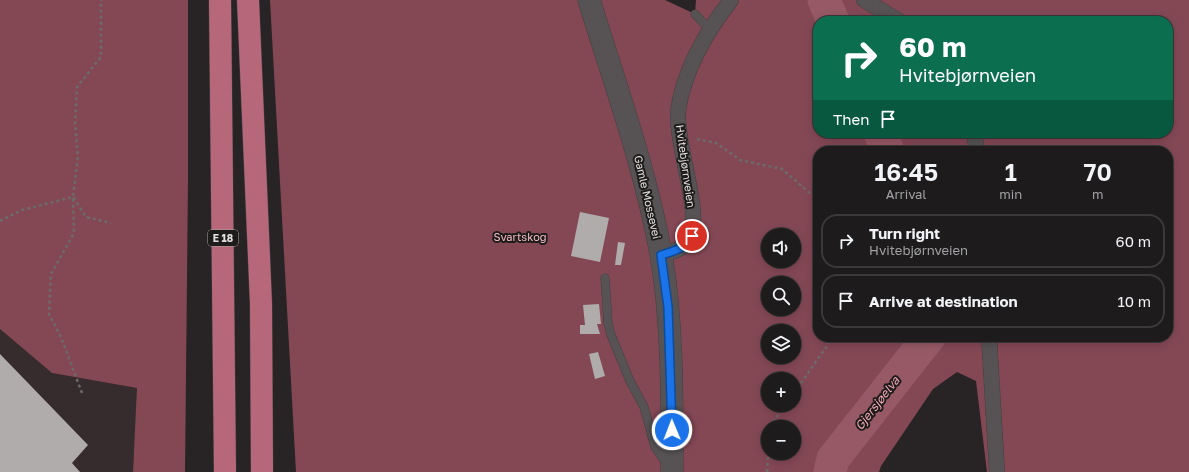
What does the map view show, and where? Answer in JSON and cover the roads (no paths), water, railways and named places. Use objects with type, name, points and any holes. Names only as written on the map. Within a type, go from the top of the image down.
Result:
[{"type":"highway","name":"E 18","points":[[220,0],[225,472]]},
{"type":"highway","points":[[248,0],[261,304],[262,472]]},
{"type":"main road","name":"Gamle Mossevei","points":[[589,0],[638,153],[661,255],[670,338],[672,472]]},
{"type":"street","name":"Hvitebjørnveien","points":[[661,255],[678,250],[687,244],[692,236],[694,224],[689,187],[679,135],[679,106],[687,76],[709,29],[731,0]]},
{"type":"street","points":[[864,0],[891,16]]},
{"type":"street","points":[[989,342],[997,472]]},
{"type":"lane","points":[[696,14],[709,29]]},
{"type":"lane","points":[[605,278],[608,323],[611,336],[630,381],[644,407],[659,456],[672,472]]},
{"type":"waterway","name":"Gjersjøelva","points":[[824,0],[831,16]]},
{"type":"waterway","name":"Gjersjøelva","points":[[882,138],[886,146]]},
{"type":"waterway","name":"Gjersjøelva","points":[[830,472],[833,459],[925,342]]},
{"type":"park label","name":"Svartskog","points":[[520,236]]}]
